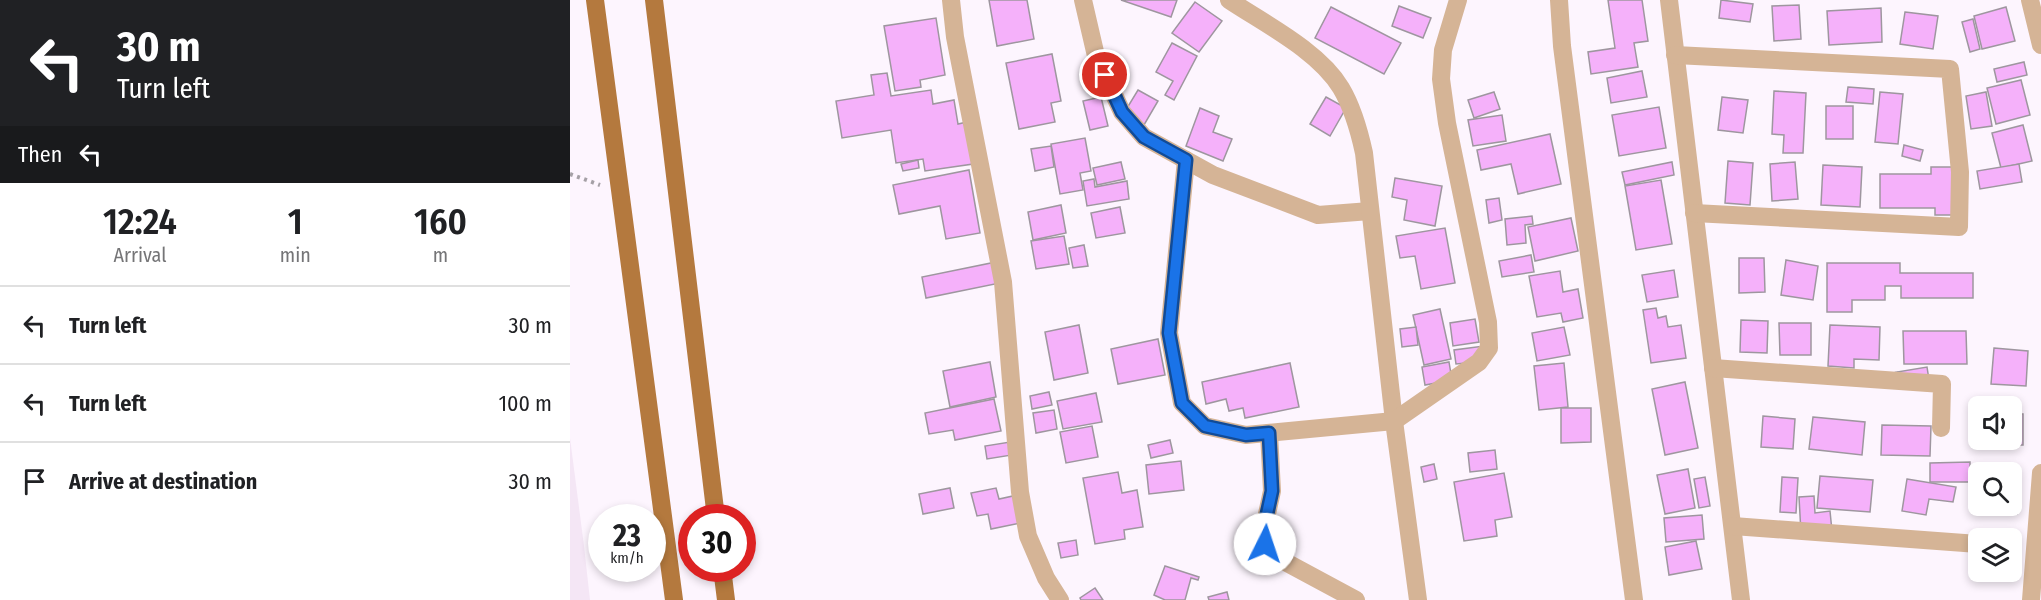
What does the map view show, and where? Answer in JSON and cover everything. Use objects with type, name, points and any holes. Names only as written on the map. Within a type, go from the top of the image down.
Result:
[{"type":"main road","points":[[595,0],[674,600]]},
{"type":"main road","points":[[654,0],[714,504]]},
{"type":"main road","points":[[724,582],[726,600]]},
{"type":"street","points":[[951,0],[955,37],[1004,282],[1020,492],[1028,536],[1046,578],[1060,600]]},
{"type":"street","points":[[1083,0],[1096,56],[1122,112],[1144,137],[1213,175],[1318,215],[1370,211]]},
{"type":"street","points":[[1229,0],[1317,59],[1340,87],[1356,121],[1364,153],[1394,420],[1418,600]]},
{"type":"street","points":[[1186,160],[1169,333],[1182,403],[1205,426],[1246,435],[1394,420],[1479,362],[1489,348],[1488,322],[1447,123],[1441,79],[1443,50],[1458,0]]},
{"type":"street","points":[[1559,0],[1562,46],[1634,600]]},
{"type":"street","points":[[1669,0],[1741,600]]},
{"type":"street","points":[[2030,0],[2041,45]]},
{"type":"street","points":[[1674,55],[1950,69],[1960,172],[1959,227],[1694,213]]},
{"type":"street","points":[[1713,368],[1942,384],[1941,428]]},
{"type":"street","points":[[1269,433],[1272,491],[1265,523],[1265,544],[1278,558],[1356,600]]},
{"type":"street","points":[[2031,600],[2041,473]]},
{"type":"street","points":[[1733,526],[1968,543]]},
{"type":"path","points":[[570,174],[620,193]]},
{"type":"shaded area","points":[[570,438],[590,600],[570,600]]},
{"type":"building","points":[[989,0],[1027,0],[1034,39],[997,46]]},
{"type":"building","points":[[1121,0],[1177,0],[1171,17]]},
{"type":"building","points":[[1608,0],[1642,0],[1648,41],[1634,43],[1638,67],[1591,74],[1588,52],[1615,48]]},
{"type":"building","points":[[1721,0],[1753,4],[1750,22],[1719,18]]},
{"type":"building","points":[[1195,2],[1222,21],[1199,52],[1172,33]]},
{"type":"building","points":[[1799,5],[1801,39],[1774,41],[1772,6]]},
{"type":"building","points":[[1399,6],[1431,18],[1423,38],[1392,26]]},
{"type":"building","points":[[1331,7],[1401,43],[1384,74],[1315,38]]},
{"type":"building","points":[[2006,7],[2015,41],[1982,49],[1974,16]]},
{"type":"building","points":[[1881,8],[1882,42],[1829,45],[1827,11]]},
{"type":"building","points":[[1905,12],[1938,16],[1933,49],[1900,44]]},
{"type":"building","points":[[936,18],[945,75],[920,80],[921,87],[895,91],[884,26]]},
{"type":"building","points":[[1973,19],[1980,49],[1970,52],[1962,22]]},
{"type":"building","points":[[1172,43],[1197,56],[1174,100],[1165,95],[1173,81],[1156,72]]},
{"type":"building","points":[[1052,54],[1061,101],[1051,103],[1055,122],[1019,129],[1006,63]]},
{"type":"building","points":[[2024,62],[2027,75],[1997,82],[1994,69]]},
{"type":"building","points":[[1642,71],[1647,97],[1611,103],[1607,78]]},
{"type":"building","points":[[887,73],[891,96],[931,90],[933,104],[954,100],[958,124],[967,122],[973,164],[925,171],[923,159],[896,163],[891,130],[842,138],[836,101],[874,95],[871,75]]},
{"type":"building","points":[[2021,80],[2030,115],[1996,124],[1987,88]]},
{"type":"building","points":[[1848,87],[1874,89],[1873,104],[1846,102]]},
{"type":"building","points":[[1138,90],[1158,101],[1144,125],[1124,113]]},
{"type":"building","points":[[1774,91],[1806,93],[1803,153],[1783,153],[1784,135],[1772,134]]},
{"type":"building","points":[[1494,92],[1500,109],[1474,118],[1468,100]]},
{"type":"building","points":[[1880,92],[1903,94],[1898,144],[1875,142]]},
{"type":"building","points":[[1986,92],[1992,126],[1971,129],[1966,96]]},
{"type":"building","points":[[1101,97],[1108,126],[1090,130],[1083,101]]},
{"type":"building","points":[[1326,97],[1346,108],[1330,136],[1310,124]]},
{"type":"building","points":[[1722,97],[1748,100],[1743,133],[1718,130]]},
{"type":"building","points":[[1826,106],[1853,106],[1853,139],[1826,139]]},
{"type":"building","points":[[1659,107],[1666,148],[1619,156],[1612,115]]},
{"type":"building","points":[[1200,108],[1219,116],[1213,132],[1232,139],[1223,161],[1186,146]]},
{"type":"building","points":[[1502,115],[1506,141],[1473,146],[1468,120]]},
{"type":"building","points":[[2023,125],[2032,161],[2001,168],[1992,133]]},
{"type":"building","points":[[1550,134],[1561,184],[1518,194],[1511,164],[1481,170],[1477,150]]},
{"type":"building","points":[[1085,138],[1091,171],[1080,173],[1083,190],[1060,194],[1051,144]]},
{"type":"building","points":[[1904,145],[1923,150],[1920,161],[1902,156]]},
{"type":"building","points":[[1051,146],[1054,167],[1035,171],[1031,149]]},
{"type":"building","points":[[918,160],[919,168],[903,171],[901,164]]},
{"type":"building","points":[[1728,161],[1753,163],[1750,205],[1725,203]]},
{"type":"building","points":[[1121,162],[1125,179],[1097,185],[1093,168]]},
{"type":"building","points":[[1672,162],[1674,175],[1625,185],[1622,172]]},
{"type":"building","points":[[1795,162],[1798,199],[1772,201],[1770,164]]},
{"type":"building","points":[[2019,164],[2022,182],[1980,189],[1977,171]]},
{"type":"building","points":[[1823,165],[1862,167],[1860,207],[1821,205]]},
{"type":"building","points":[[1931,167],[1953,167],[1953,215],[1935,215],[1935,208],[1880,208],[1880,174],[1931,174]]},
{"type":"building","points":[[969,170],[980,233],[946,239],[940,206],[899,214],[893,185]]},
{"type":"building","points":[[1395,178],[1442,186],[1435,226],[1404,220],[1407,200],[1392,197]]},
{"type":"building","points":[[1094,179],[1095,187],[1127,181],[1129,199],[1087,206],[1083,181]]},
{"type":"building","points":[[1661,180],[1672,244],[1636,250],[1625,186]]},
{"type":"building","points":[[1499,198],[1502,220],[1489,223],[1486,200]]},
{"type":"building","points":[[1061,205],[1066,233],[1033,240],[1028,212]]},
{"type":"building","points":[[1120,207],[1125,233],[1096,238],[1091,213]]},
{"type":"building","points":[[1532,216],[1533,224],[1525,225],[1526,243],[1507,245],[1505,219]]},
{"type":"building","points":[[1571,218],[1578,251],[1535,261],[1528,227]]},
{"type":"building","points":[[1445,228],[1455,283],[1421,289],[1415,256],[1400,258],[1396,236]]},
{"type":"building","points":[[1064,236],[1069,264],[1036,269],[1031,241]]},
{"type":"building","points":[[1084,245],[1088,266],[1073,268],[1069,248]]},
{"type":"building","points":[[1531,255],[1534,272],[1502,277],[1499,261]]},
{"type":"building","points":[[1739,258],[1764,258],[1765,292],[1739,293]]},
{"type":"building","points":[[1786,260],[1818,266],[1813,300],[1781,295]]},
{"type":"building","points":[[996,262],[1000,283],[926,298],[922,277]]},
{"type":"building","points":[[1827,263],[1900,263],[1900,273],[1973,273],[1973,298],[1901,298],[1901,286],[1885,286],[1885,300],[1852,300],[1852,312],[1827,312]]},
{"type":"building","points":[[1674,270],[1678,297],[1647,302],[1642,275]]},
{"type":"building","points":[[1560,271],[1563,292],[1578,289],[1583,318],[1563,322],[1561,313],[1537,317],[1529,276]]},
{"type":"building","points":[[1656,308],[1658,318],[1666,316],[1668,327],[1681,325],[1686,358],[1651,363],[1643,310]]},
{"type":"building","points":[[1440,309],[1451,359],[1424,365],[1413,315]]},
{"type":"building","points":[[1475,319],[1479,342],[1453,346],[1450,323]]},
{"type":"building","points":[[1741,320],[1768,321],[1767,353],[1740,352]]},
{"type":"building","points":[[1779,323],[1811,323],[1811,355],[1780,355]]},
{"type":"building","points":[[1079,325],[1088,373],[1054,380],[1045,332]]},
{"type":"building","points":[[1830,325],[1880,327],[1879,360],[1854,359],[1854,368],[1828,366]]},
{"type":"building","points":[[1416,327],[1418,345],[1402,347],[1400,329]]},
{"type":"building","points":[[1564,327],[1570,355],[1537,361],[1532,333]]},
{"type":"building","points":[[1903,331],[1966,331],[1967,364],[1904,364]]},
{"type":"building","points":[[1158,339],[1165,375],[1118,384],[1111,349]]},
{"type":"building","points":[[1484,346],[1486,361],[1456,364],[1454,350]]},
{"type":"building","points":[[1994,348],[2028,351],[2026,386],[1991,384]]},
{"type":"building","points":[[990,362],[996,397],[950,407],[943,371]]},
{"type":"building","points":[[1449,362],[1452,380],[1425,385],[1422,367]]},
{"type":"building","points":[[1290,363],[1299,407],[1245,418],[1243,408],[1229,411],[1226,399],[1206,404],[1202,382]]},
{"type":"building","points":[[1564,363],[1568,407],[1539,410],[1534,366]]},
{"type":"building","points":[[1927,367],[1930,386],[1897,372]]},
{"type":"building","points":[[1685,382],[1698,448],[1665,455],[1652,389]]},
{"type":"building","points":[[1049,392],[1052,405],[1032,409],[1030,396]]},
{"type":"building","points":[[1096,393],[1102,422],[1063,429],[1057,401]]},
{"type":"building","points":[[994,399],[1001,431],[955,440],[953,430],[929,434],[925,413]]},
{"type":"building","points":[[1561,408],[1591,408],[1591,442],[1561,443]]},
{"type":"building","points":[[1054,410],[1057,429],[1036,433],[1033,413]]},
{"type":"building","points":[[2022,414],[2023,414],[2022,445]]},
{"type":"building","points":[[1763,416],[1795,419],[1793,449],[1761,447]]},
{"type":"building","points":[[1813,417],[1865,422],[1862,455],[1809,449]]},
{"type":"building","points":[[1882,425],[1931,426],[1930,456],[1881,455]]},
{"type":"building","points":[[1092,426],[1098,457],[1066,463],[1060,432]]},
{"type":"building","points":[[1170,440],[1173,453],[1151,458],[1148,445]]},
{"type":"building","points":[[1010,442],[1012,455],[987,459],[985,446]]},
{"type":"building","points":[[1495,450],[1497,469],[1470,472],[1468,453]]},
{"type":"building","points":[[1181,461],[1184,490],[1149,494],[1146,465]]},
{"type":"building","points":[[1968,462],[1968,482],[1930,482],[1930,463]]},
{"type":"building","points":[[1434,464],[1437,479],[1424,482],[1421,467]]},
{"type":"building","points":[[1688,469],[1695,508],[1665,514],[1657,475]]},
{"type":"building","points":[[1118,472],[1122,493],[1137,490],[1143,527],[1124,530],[1125,539],[1095,544],[1083,478]]},
{"type":"building","points":[[1504,473],[1512,517],[1495,520],[1497,536],[1464,541],[1454,482]]},
{"type":"building","points":[[1820,476],[1873,480],[1870,512],[1817,508]]},
{"type":"building","points":[[1705,477],[1710,506],[1699,508],[1694,479]]},
{"type":"building","points":[[1782,477],[1798,478],[1796,513],[1780,512]]},
{"type":"building","points":[[1907,479],[1956,487],[1953,502],[1929,499],[1926,515],[1902,511]]},
{"type":"building","points":[[950,488],[954,508],[923,514],[919,494]]},
{"type":"building","points":[[996,488],[999,499],[1013,496],[1020,523],[991,529],[988,514],[977,516],[971,493]]},
{"type":"building","points":[[1814,496],[1815,513],[1830,511],[1832,531],[1801,533],[1799,497]]},
{"type":"building","points":[[1702,515],[1704,539],[1666,542],[1664,518]]},
{"type":"building","points":[[1076,540],[1078,555],[1061,558],[1058,543]]},
{"type":"building","points":[[1696,541],[1702,569],[1669,575],[1665,547]]},
{"type":"building","points":[[1165,566],[1199,577],[1198,580],[1191,578],[1185,600],[1165,600],[1154,595]]},
{"type":"building","points":[[1095,588],[1103,600],[1081,600],[1080,598]]},
{"type":"building","points":[[1227,592],[1229,600],[1209,600],[1208,597]]},
{"type":"route","points":[[1105,75],[1122,112],[1144,137],[1186,160],[1169,333],[1182,403],[1205,426],[1246,435],[1269,433],[1272,491],[1265,523],[1265,544]]}]
